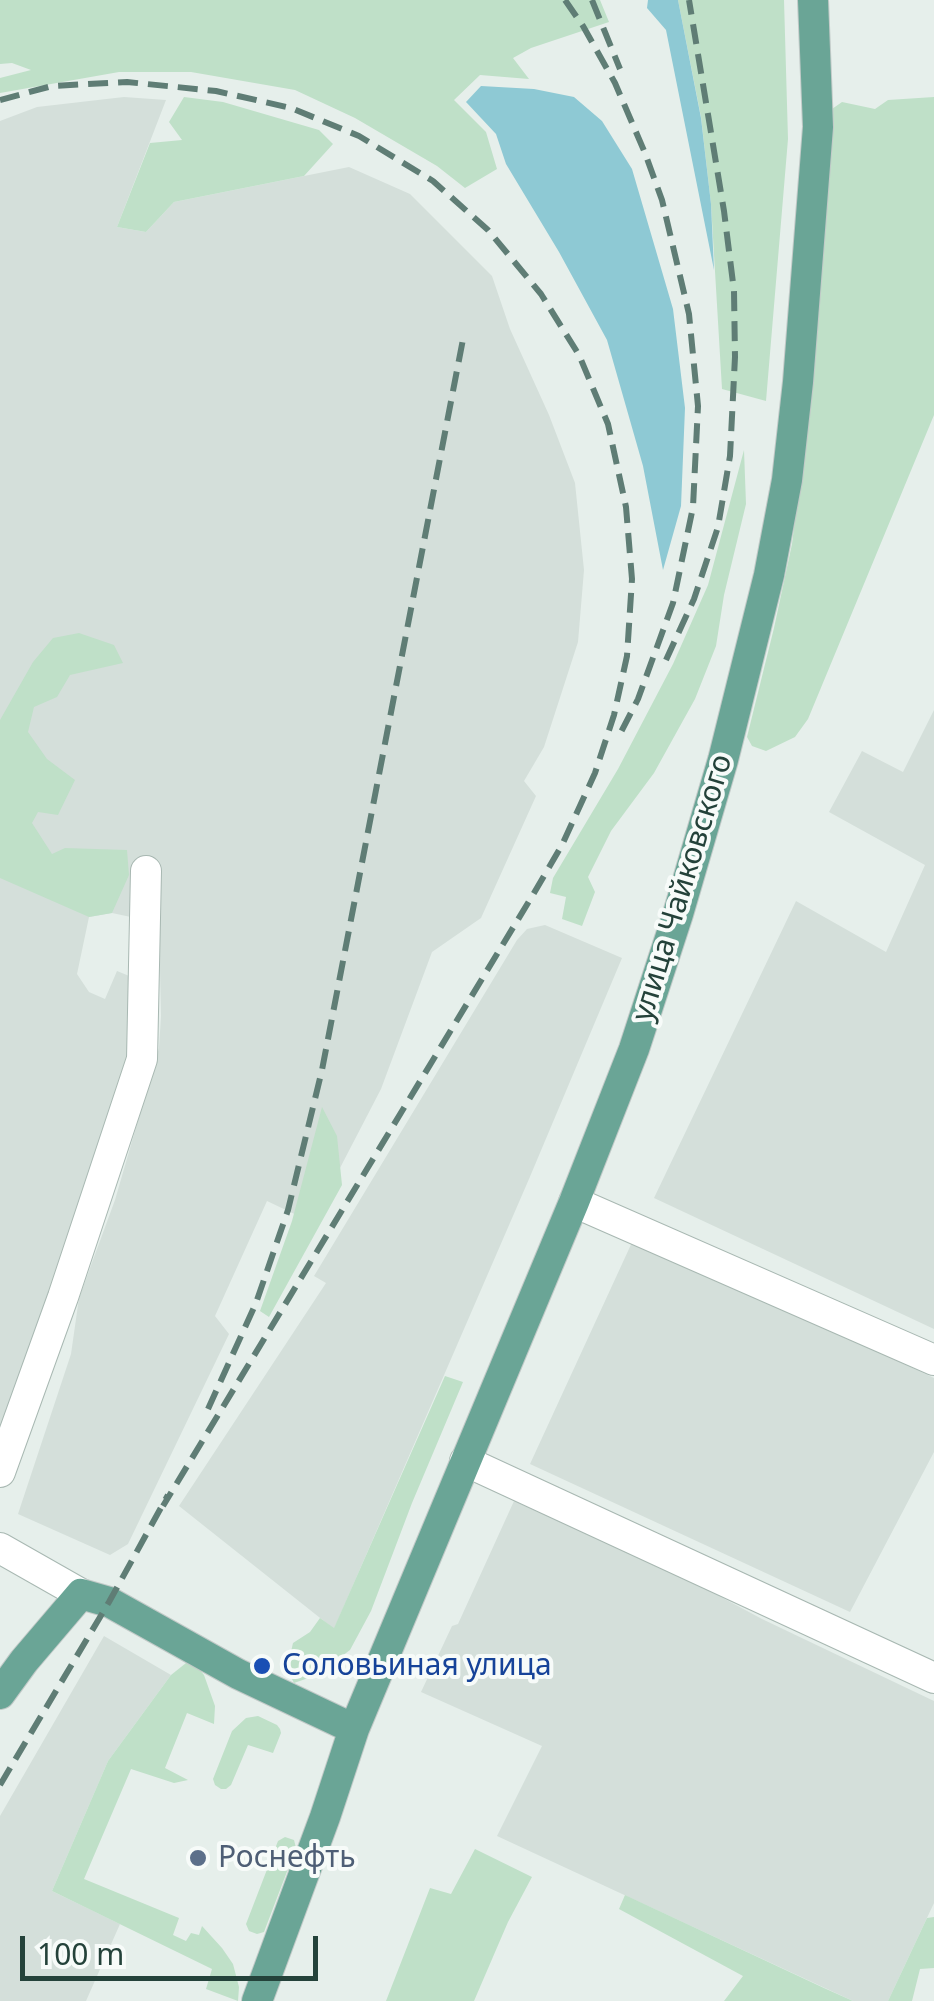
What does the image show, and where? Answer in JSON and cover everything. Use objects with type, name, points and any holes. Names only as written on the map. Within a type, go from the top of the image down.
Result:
[{"type":"main road","name":"улица Чайковского","points":[[354,1729],[634,1049],[723,760],[769,575],[789,460],[818,126],[813,0]]},
{"type":"main road","points":[[0,1694],[24,1660],[82,1594],[109,1602],[238,1674],[354,1729],[257,2001]]},
{"type":"street","points":[[0,1472],[142,1059],[146,871]]},
{"type":"street","points":[[574,1202],[934,1360]]},
{"type":"street","points":[[465,1461],[934,1678]]},
{"type":"street","points":[[1,1546],[82,1594]]},
{"type":"shaded area","points":[[124,97],[166,100],[117,227],[146,232],[174,202],[349,167],[410,194],[492,276],[510,329],[575,483],[584,570],[578,642],[544,747],[524,781],[536,796],[481,918],[432,952],[381,1089],[327,1193],[307,1220],[267,1201],[215,1316],[229,1334],[128,1544],[110,1555],[18,1514],[71,1354],[79,1298],[115,1200],[159,1048],[159,923],[112,913],[89,917],[77,974],[89,992],[105,999],[117,971],[139,980],[136,1051],[0,1436],[0,121],[37,107]]},
{"type":"shaded area","points":[[934,710],[934,1329],[654,1198],[796,901],[886,952],[925,865],[829,812],[862,751],[903,772]]},
{"type":"shaded area","points":[[545,925],[622,958],[334,1629],[179,1506],[326,1283],[314,1276],[517,940],[527,929]]},
{"type":"shaded area","points":[[634,1238],[934,1378],[934,1452],[850,1612],[530,1464]]},
{"type":"shaded area","points":[[514,1501],[682,1576],[934,1701],[934,1903],[888,2001],[853,2001],[497,1836],[542,1746],[421,1692],[452,1626],[458,1624]]},
{"type":"shaded area","points":[[104,1636],[171,1675],[108,1761],[52,1891],[120,1924],[86,2001],[0,2001],[0,1816]]},
{"type":"green space","points":[[0,0],[600,0],[609,22],[531,48],[513,58],[529,79],[480,75],[454,100],[486,132],[497,169],[465,188],[437,166],[355,118],[295,90],[191,72],[119,72],[0,93],[0,78],[31,70],[12,63],[0,64]]},
{"type":"green space","points":[[678,0],[784,0],[788,139],[766,401],[722,389],[711,204],[701,117]]},
{"type":"green space","points":[[184,97],[223,102],[319,130],[333,144],[304,176],[174,202],[146,232],[117,227],[150,143],[182,140],[169,122]]},
{"type":"green space","points":[[934,97],[934,415],[808,719],[795,737],[766,751],[752,746],[747,737],[792,544],[811,387],[832,109],[842,102],[875,109],[888,100]]},
{"type":"green space","points":[[744,450],[746,504],[716,646],[695,699],[654,773],[611,831],[588,877],[595,892],[582,926],[562,919],[566,897],[550,893],[553,878],[618,769],[673,664],[708,585]]},
{"type":"green space","points":[[79,633],[114,645],[123,663],[70,675],[57,697],[34,707],[28,732],[47,759],[75,780],[58,815],[38,812],[32,823],[52,854],[65,848],[127,850],[129,875],[112,913],[89,917],[0,878],[0,720],[33,662],[53,638]]},
{"type":"green space","points":[[322,1107],[337,1136],[342,1185],[269,1317],[260,1311],[292,1221]]},
{"type":"green space","points":[[445,1376],[463,1382],[371,1611],[350,1650],[317,1675],[294,1683],[287,1669],[293,1643],[310,1632],[320,1618],[334,1628]]},
{"type":"green space","points":[[191,1659],[204,1675],[215,1706],[214,1724],[187,1713],[165,1768],[188,1780],[174,1783],[131,1769],[84,1879],[179,1918],[173,1935],[186,1941],[191,1933],[199,1935],[202,1926],[233,1964],[238,2001],[206,1989],[212,1969],[52,1891],[108,1761],[171,1675]]},
{"type":"green space","points":[[258,1716],[280,1729],[273,1753],[248,1745],[231,1785],[221,1789],[213,1779],[232,1731],[246,1718]]},
{"type":"green space","points":[[285,1837],[294,1840],[296,1848],[264,1932],[257,1934],[249,1931],[246,1924],[278,1841]]},
{"type":"green space","points":[[475,1849],[532,1877],[474,2001],[386,2001],[430,1888],[451,1894]]},
{"type":"green space","points":[[625,1895],[853,2001],[724,2001],[743,1976],[619,1909]]},
{"type":"green space","points":[[934,1917],[934,1968],[920,1969],[912,2001],[888,2001],[927,1918]]},
{"type":"water","points":[[648,0],[678,0],[701,118],[714,270],[666,30],[647,8]]},
{"type":"water","points":[[481,86],[534,89],[574,97],[602,121],[632,169],[673,309],[685,408],[681,506],[663,570],[643,466],[607,340],[506,164],[496,134],[466,102]]},
{"type":"railway","points":[[565,0],[615,83],[662,200],[689,314],[698,406],[693,507],[673,603],[638,699],[618,738]]},
{"type":"railway","points":[[592,0],[620,69]]},
{"type":"railway","points":[[666,660],[694,599],[718,527],[730,456],[735,357],[734,291],[724,211],[689,0]]},
{"type":"railway","points":[[0,100],[52,86],[127,82],[216,91],[291,108],[359,136],[433,181],[488,230],[541,294],[579,355],[608,424],[626,507],[632,579],[627,656],[614,715],[595,773],[562,845],[163,1506]]},
{"type":"railway","points":[[208,1409],[256,1303],[288,1210],[322,1070],[464,334]]},
{"type":"railway","points":[[0,1785],[168,1495]]},
{"type":"place","name":"Соловьиная улица","points":[[262,1666]]},
{"type":"place","name":"Роснефть","points":[[198,1858]]}]
